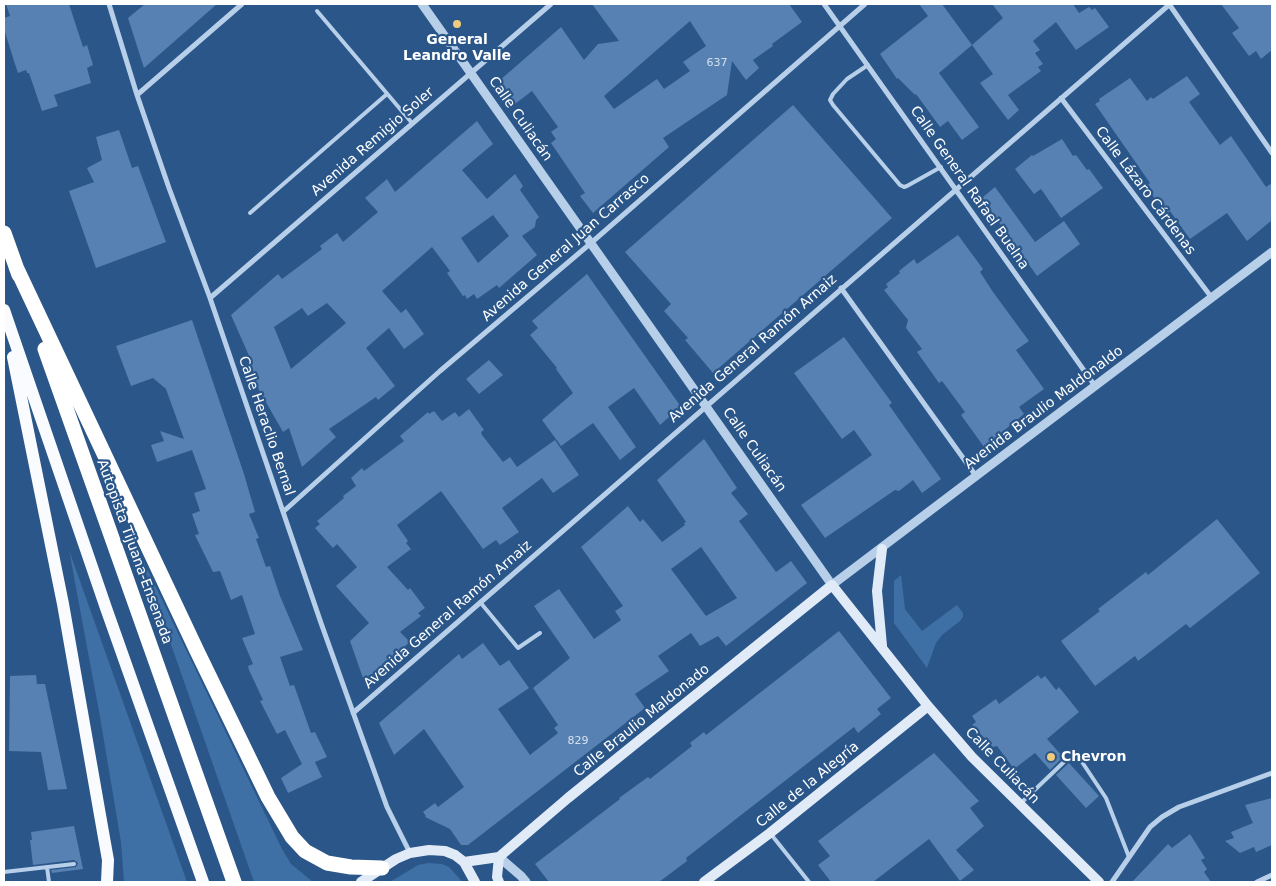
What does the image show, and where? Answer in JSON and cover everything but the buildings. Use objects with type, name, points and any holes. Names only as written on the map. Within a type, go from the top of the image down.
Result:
[{"type":"highway","name":"Autopista Tijuana-Ensenada","points":[[4,233],[234,882]]},
{"type":"highway","points":[[16,267],[189,634],[268,797],[292,837],[305,851],[327,862],[351,867],[382,868]]},
{"type":"main road","points":[[4,310],[74,670],[108,860],[107,882]]},
{"type":"main road","points":[[4,310],[203,882]]},
{"type":"main road","points":[[882,549],[877,591],[882,647]]},
{"type":"main road","name":"Calle Culiacán","points":[[832,585],[928,706],[972,757],[1099,882]]},
{"type":"main road","name":"Calle Braulio Maldonado","points":[[499,857],[568,798],[832,585]]},
{"type":"main road","name":"Calle de la Alegría","points":[[704,882],[770,834],[928,706]]},
{"type":"main road","points":[[361,882],[396,859],[410,853],[429,850],[445,851],[464,862],[475,882]]},
{"type":"main road","points":[[464,862],[499,857],[497,877],[499,882]]},
{"type":"street","name":"Calle Heraclio Bernal","points":[[109,4],[137,95],[169,188],[210,298],[353,713],[387,807],[410,853]]},
{"type":"street","points":[[137,95],[242,4]]},
{"type":"street","name":"Calle Culiacán","points":[[422,4],[832,585]]},
{"type":"street","name":"Avenida Remigio Soler","points":[[210,298],[551,4]]},
{"type":"street","name":"Calle General Rafael Buelna","points":[[824,4],[1096,386]]},
{"type":"street","name":"Avenida General Juan Carrasco","points":[[284,510],[440,371],[591,243],[864,4]]},
{"type":"street","points":[[1169,4],[1272,153]]},
{"type":"street","name":"Avenida General Ramón Arnaiz","points":[[353,713],[1169,4]]},
{"type":"street","name":"Calle Lázaro Cárdenas","points":[[1061,98],[1212,298]]},
{"type":"street","name":"Avenida Braulio Maldonaldo","points":[[832,585],[1272,252]]},
{"type":"street","points":[[841,288],[976,476]]},
{"type":"street","points":[[1112,882],[1150,827],[1162,817],[1178,807],[1272,773]]},
{"type":"street","points":[[499,857],[526,882]]},
{"type":"street","points":[[1256,882],[1272,875]]},
{"type":"lane","points":[[317,11],[412,123]]},
{"type":"lane","points":[[868,65],[847,79],[833,94],[830,100],[833,105],[900,185],[908,186],[941,167]]},
{"type":"lane","points":[[250,213],[387,94]]},
{"type":"lane","points":[[480,602],[518,648],[540,633]]},
{"type":"lane","points":[[1020,805],[1066,760],[1075,757],[1080,760],[1106,798],[1129,857]]},
{"type":"lane","points":[[770,834],[809,882]]},
{"type":"lane","points":[[4,872],[74,864]]},
{"type":"lane","points":[[47,867],[49,882]]},
{"type":"shaded area","points":[[69,550],[187,882],[124,882],[121,842]]},
{"type":"shaded area","points":[[138,550],[282,849],[291,864],[313,882],[254,882]]},
{"type":"shaded area","points":[[901,575],[905,609],[922,631],[957,605],[963,613],[960,621],[942,635],[936,643],[927,668],[894,623],[894,581]]},
{"type":"shaded area","points":[[428,863],[442,864],[449,867],[462,882],[390,882],[418,865]]},
{"type":"place","name":"General Leandro Valle","points":[[457,24]]},
{"type":"place","name":"Chevron","points":[[1051,757]]}]
